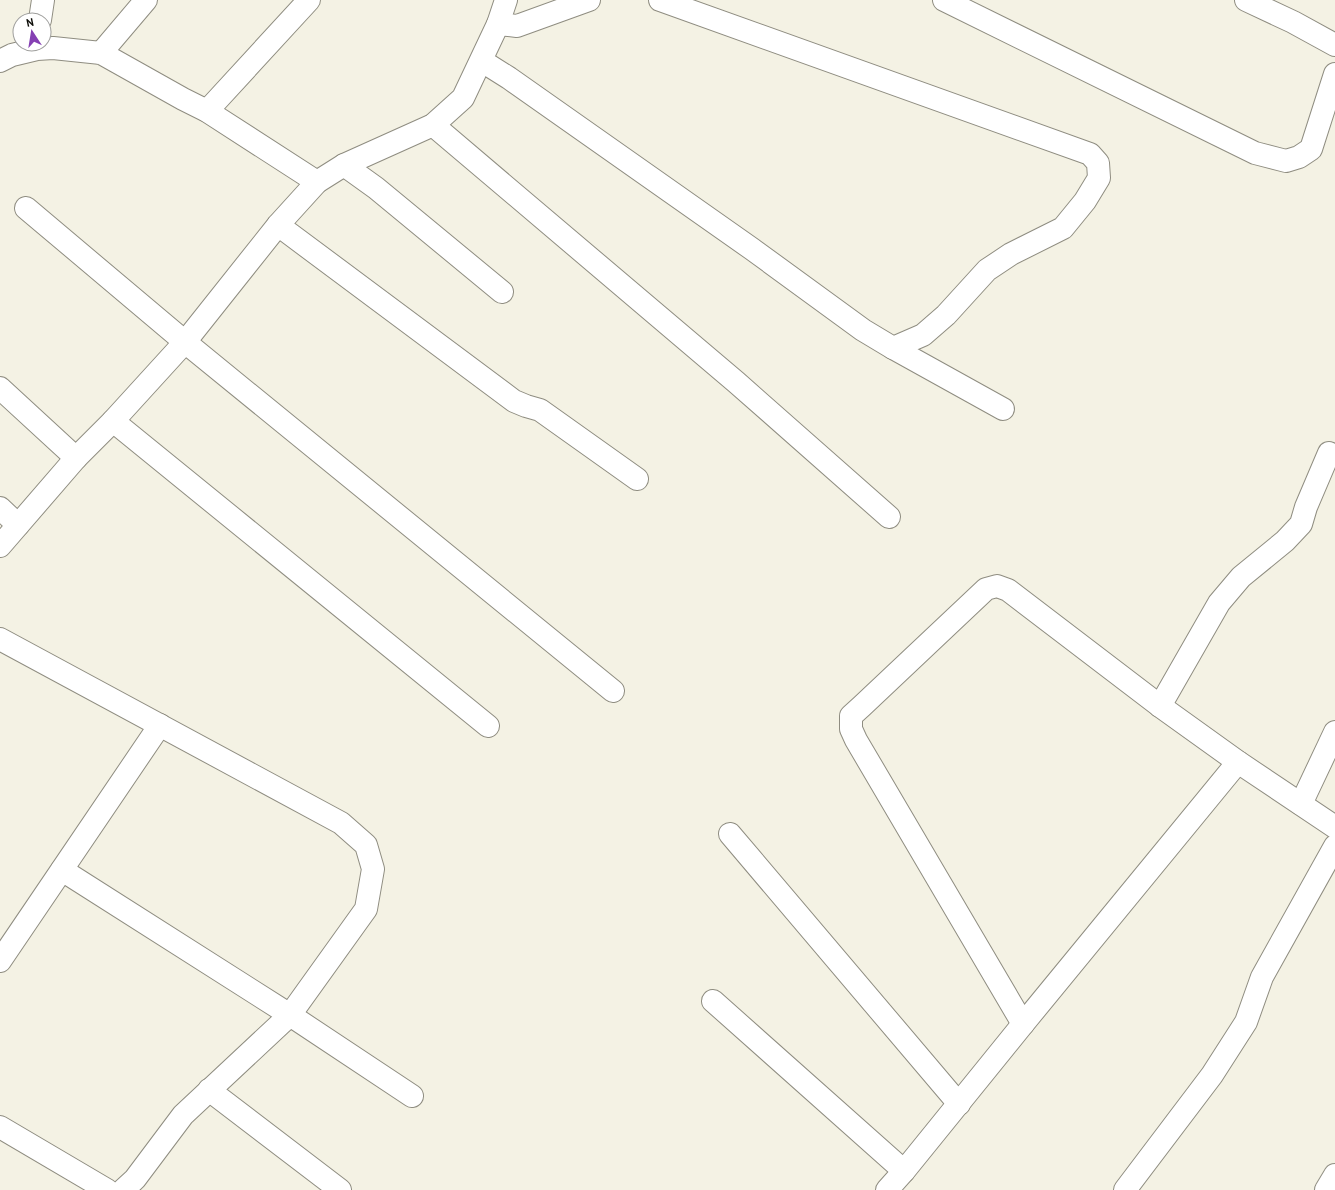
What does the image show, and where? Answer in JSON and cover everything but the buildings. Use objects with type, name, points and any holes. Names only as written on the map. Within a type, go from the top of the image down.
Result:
[{"type":"street","points":[[41,12],[43,0]]},
{"type":"street","points":[[101,53],[146,0]]},
{"type":"street","points":[[207,111],[309,0]]},
{"type":"street","points":[[0,546],[76,458],[113,421],[185,342],[278,225],[317,182],[344,165],[433,125],[463,98],[482,62],[498,24],[506,0]]},
{"type":"street","points":[[498,24],[517,26],[589,0]]},
{"type":"street","points":[[660,0],[1090,154],[1098,163],[1099,178],[1085,201],[1063,228],[1011,254],[987,270],[946,315],[923,335],[893,348]]},
{"type":"street","points":[[944,0],[1255,153],[1286,161],[1299,157],[1311,149],[1335,74]]},
{"type":"street","points":[[1246,0],[1293,22],[1335,45]]},
{"type":"street","points":[[52,48],[101,53],[207,111],[317,182]]},
{"type":"street","points":[[482,62],[516,83],[752,249],[863,330],[1003,409]]},
{"type":"street","points":[[433,125],[730,377],[889,517]]},
{"type":"street","points":[[344,165],[376,188],[502,292]]},
{"type":"street","points":[[26,208],[185,342],[613,691]]},
{"type":"street","points":[[278,225],[514,401],[540,410],[637,479]]},
{"type":"street","points":[[0,388],[76,458]]},
{"type":"street","points":[[113,421],[488,726]]},
{"type":"street","points":[[1160,706],[1219,603],[1241,577],[1285,541],[1301,524],[1306,506],[1329,453]]},
{"type":"street","points":[[0,508],[18,525]]},
{"type":"street","points":[[1023,1024],[856,740],[851,729],[851,716],[986,589],[997,586],[1008,590],[1160,706],[1238,762],[1335,827]]},
{"type":"street","points":[[0,639],[341,823],[366,845],[374,869],[366,909],[290,1015],[183,1115],[135,1179],[123,1190]]},
{"type":"street","points":[[0,961],[160,725]]},
{"type":"street","points":[[1301,804],[1335,732]]},
{"type":"street","points":[[887,1190],[1238,762]]},
{"type":"street","points":[[730,834],[959,1104]]},
{"type":"street","points":[[1125,1190],[1212,1075],[1246,1022],[1262,977],[1335,846]]},
{"type":"street","points":[[62,870],[290,1015],[412,1096]]},
{"type":"street","points":[[713,1001],[904,1171]]},
{"type":"street","points":[[209,1090],[340,1190]]},
{"type":"street","points":[[0,1127],[107,1190]]},
{"type":"street","points":[[1326,1190],[1335,1175]]}]
